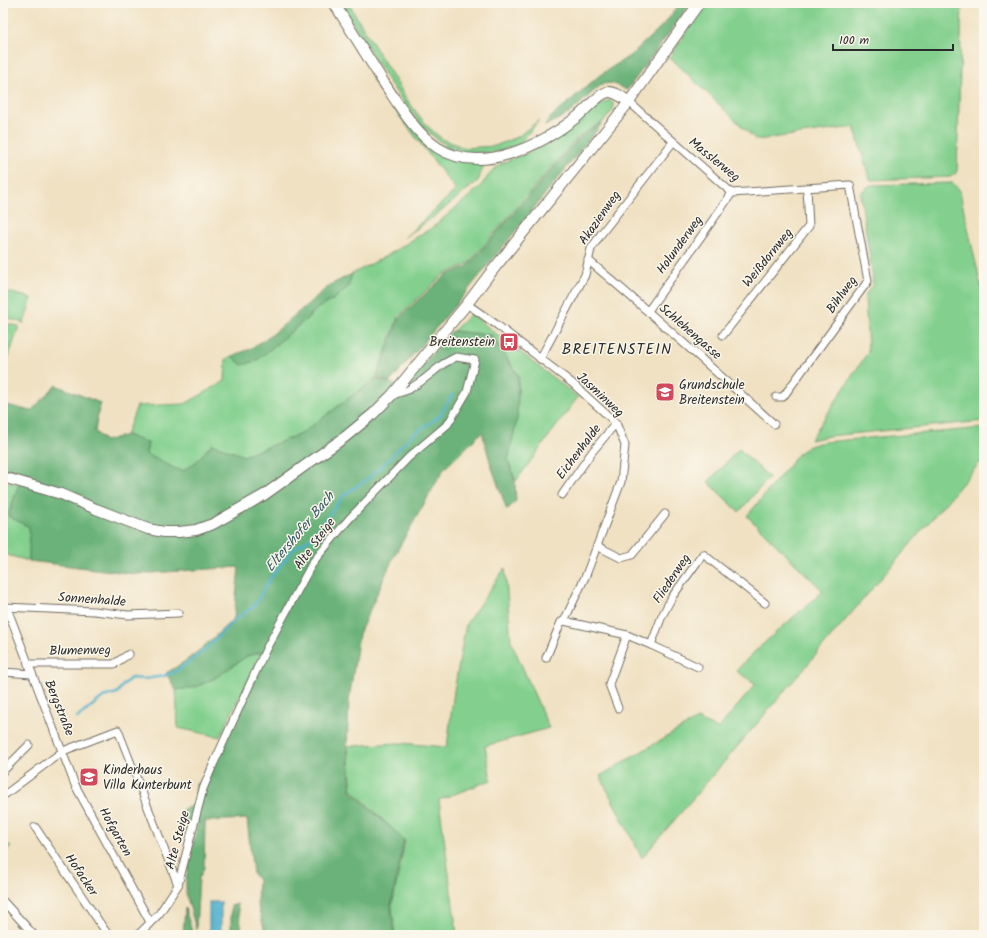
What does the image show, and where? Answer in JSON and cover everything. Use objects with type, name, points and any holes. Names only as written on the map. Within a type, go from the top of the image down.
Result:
[{"type":"main road","points":[[334,3],[383,81],[410,119],[437,147],[448,153],[468,159],[479,160],[504,156],[531,145],[561,128],[584,112],[603,94],[609,92],[614,93],[629,102]]},
{"type":"main road","points":[[3,477],[61,494],[148,529],[164,532],[196,530],[213,524],[228,517],[264,495],[345,437],[373,414],[392,395],[629,102],[699,3]]},
{"type":"street","name":"Masslerweg","points":[[629,102],[672,142],[732,193],[850,185]]},
{"type":"street","name":"Akazienweg","points":[[540,359],[585,275],[591,249],[672,142]]},
{"type":"street","name":"Bihlweg","points":[[776,397],[783,397],[868,281],[850,185]]},
{"type":"street","name":"Weißdornweg","points":[[723,335],[809,226],[807,188]]},
{"type":"street","name":"Holunderweg","points":[[648,311],[732,193]]},
{"type":"street","name":"Schlehengasse","points":[[588,260],[648,311],[774,424]]},
{"type":"street","name":"Jasminweg","points":[[467,304],[497,325],[572,383],[616,423],[625,445],[621,482],[586,575],[564,620],[561,622],[546,658]]},
{"type":"street","name":"Alte Steige","points":[[178,885],[203,789],[213,765],[266,649],[313,562],[349,519],[409,458],[448,424],[467,392],[475,360],[456,356],[408,390],[392,395]]},
{"type":"street","name":"Eichenhalde","points":[[562,495],[592,452],[616,423]]},
{"type":"street","points":[[597,546],[621,558],[632,555],[665,514]]},
{"type":"street","name":"Fliederweg","points":[[651,645],[662,616],[672,597],[703,554],[765,603]]},
{"type":"street","name":"Sonnenhalde","points":[[5,607],[94,611],[128,615],[179,613]]},
{"type":"street","name":"Bergstraße","points":[[5,607],[63,751]]},
{"type":"street","points":[[564,620],[627,635],[698,667]]},
{"type":"street","points":[[618,708],[609,684],[627,635]]},
{"type":"street","name":"Blumenweg","points":[[28,664],[114,664],[129,654]]},
{"type":"street","name":"Bergstraße","points":[[3,672],[32,674]]},
{"type":"street","points":[[3,796],[63,751],[118,730],[178,885],[159,914],[138,935]]},
{"type":"street","points":[[3,771],[28,745]]},
{"type":"street","name":"Hofgarten","points":[[63,751],[75,785],[150,922]]},
{"type":"street","name":"Hofacker","points":[[35,828],[108,935]]},
{"type":"street","points":[[3,901],[34,935]]},
{"type":"green space","points":[[341,3],[348,3],[408,101],[427,126],[442,139],[465,148],[495,146],[519,136],[539,120],[519,145],[490,153],[466,152],[439,141],[423,127],[406,106],[385,76]]},
{"type":"green space","points":[[680,3],[691,3],[627,90],[612,83],[602,84],[568,114],[545,126],[550,118],[600,75],[631,55],[666,22]]},
{"type":"green space","points":[[705,3],[962,3],[957,171],[955,174],[950,177],[870,180],[854,127],[756,140],[675,62],[669,58]]},
{"type":"green space","points":[[376,76],[422,138],[482,161],[483,168],[478,181],[440,212],[404,238],[456,190],[372,80]]},
{"type":"green space","points":[[609,100],[613,103],[613,110],[605,120],[578,137],[467,265],[444,274],[398,317],[376,378],[301,434],[244,456],[212,444],[197,461],[183,471],[146,454],[148,443],[126,435],[137,406],[185,404],[225,381],[226,359],[232,356],[242,365],[256,361],[318,308],[334,299],[348,287],[352,274],[388,255],[433,227],[480,187],[492,171],[500,164],[546,145],[564,134],[598,105]]},
{"type":"green space","points":[[603,122],[464,295],[390,382],[377,378],[399,318],[446,275],[467,267],[579,138]]},
{"type":"green space","points":[[953,183],[959,189],[984,299],[984,421],[829,436],[810,440],[868,352],[865,296],[873,284],[860,193],[870,185]]},
{"type":"green space","points":[[352,274],[348,287],[334,299],[318,308],[256,361],[242,365],[232,356],[250,349],[273,334],[330,285]]},
{"type":"green space","points":[[3,291],[32,298],[24,323],[3,317]]},
{"type":"green space","points":[[471,314],[578,397],[516,481],[508,460],[517,419],[519,376],[492,335],[453,331]]},
{"type":"green space","points":[[3,323],[19,326],[3,374]]},
{"type":"green space","points":[[452,331],[491,335],[518,376],[517,418],[508,460],[515,482],[516,501],[507,510],[491,465],[482,432],[444,469],[393,558],[359,634],[349,700],[347,746],[351,791],[404,840],[391,906],[394,935],[266,935],[257,903],[258,880],[253,874],[247,819],[205,821],[204,868],[199,878],[196,929],[186,894],[186,880],[198,821],[185,822],[183,809],[196,805],[196,784],[205,781],[269,650],[247,656],[215,678],[196,687],[176,690],[166,673],[193,655],[234,618],[239,567],[136,574],[29,561],[29,527],[8,516],[24,473],[3,468],[3,404],[31,411],[56,385],[100,403],[95,431],[105,441],[126,435],[148,443],[146,454],[183,471],[197,461],[212,444],[244,456],[301,434],[375,379],[404,387]]},
{"type":"green space","points":[[984,428],[984,458],[642,858],[600,776],[697,719],[718,729],[756,684],[736,671],[755,651],[823,591],[747,516],[800,452],[810,446],[823,442]]},
{"type":"green space","points":[[739,449],[769,477],[739,512],[708,482]]},
{"type":"green space","points":[[3,480],[19,485],[8,516],[30,527],[29,561],[3,554]]},
{"type":"green space","points":[[505,568],[511,641],[549,728],[485,746],[491,780],[439,800],[457,935],[395,935],[392,906],[405,841],[352,790],[348,746],[399,743],[447,747],[454,691],[466,624]]},
{"type":"green space","points":[[262,652],[220,737],[178,728],[176,690],[196,687],[215,678],[247,656]]},
{"type":"green space","points":[[3,839],[11,847],[3,854]]},
{"type":"green space","points":[[237,904],[243,935],[231,935],[231,906]]},
{"type":"green space","points":[[185,908],[193,935],[183,935]]},
{"type":"water","points":[[209,902],[221,902],[221,932],[209,932]]},
{"type":"waterway","name":"Eltershofer Bach","points":[[77,718],[103,697],[117,693],[131,678],[144,679],[164,676],[177,671],[205,650],[234,620],[253,607],[269,580],[294,549],[312,537],[345,494],[365,481],[411,436],[440,416],[452,395]]},
{"type":"place","name":"Breitenstein","points":[[509,342]]},
{"type":"place","name":"Grundschule Breitenstein","points":[[665,392]]},
{"type":"place","name":"Kinderhaus Villa Kunterbunt","points":[[89,777]]},
{"type":"district","name":"BREITENSTEIN","points":[[617,350]]}]
